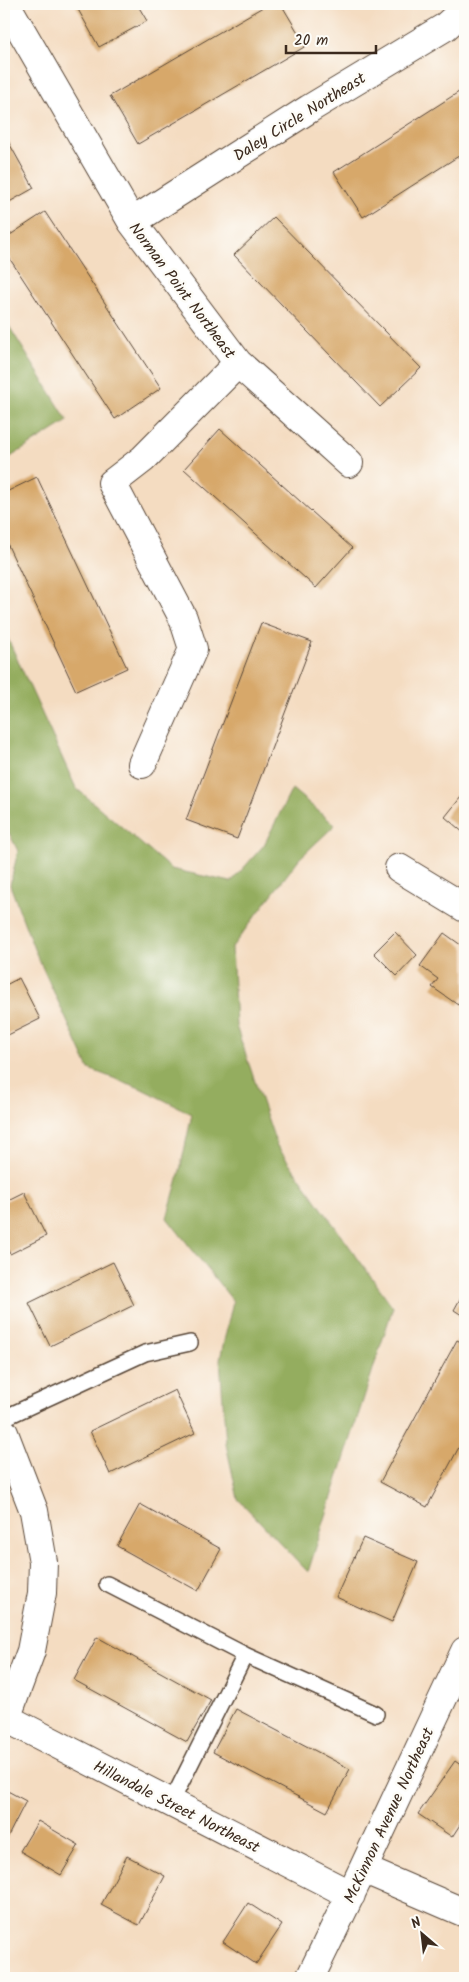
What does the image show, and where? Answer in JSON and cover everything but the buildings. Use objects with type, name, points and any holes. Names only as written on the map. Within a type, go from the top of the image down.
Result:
[{"type":"street","name":"Norman Point Northeast","points":[[6,4],[132,222],[238,363],[143,459],[112,483],[183,618],[193,648],[142,764]]},
{"type":"street","name":"Daley Circle Northeast","points":[[132,222],[309,109],[447,15],[465,9]]},
{"type":"street","points":[[238,363],[349,463]]},
{"type":"street","points":[[399,868],[465,908]]},
{"type":"street","points":[[4,1433],[34,1510],[43,1562],[42,1594],[31,1651],[5,1718]]},
{"type":"street","name":"McKinnon Avenue Northeast","points":[[310,1978],[364,1869],[465,1651]]},
{"type":"street","name":"Hillandale Street Northeast","points":[[5,1718],[351,1895]]},
{"type":"street","points":[[364,1869],[465,1913]]},
{"type":"lane","points":[[4,1418],[144,1354],[190,1344]]},
{"type":"lane","points":[[107,1584],[245,1655],[376,1714]]},
{"type":"lane","points":[[171,1803],[245,1655]]},
{"type":"green space","points":[[4,318],[68,421],[4,461]]},
{"type":"green space","points":[[4,630],[76,788],[171,869],[231,882],[264,845],[292,789],[335,825],[299,859],[232,947],[236,1026],[277,1146],[393,1307],[308,1572],[238,1499],[226,1444],[220,1359],[233,1301],[167,1218],[179,1175],[192,1114],[140,1088],[89,1069],[34,949],[10,885],[18,851],[4,823]]}]
